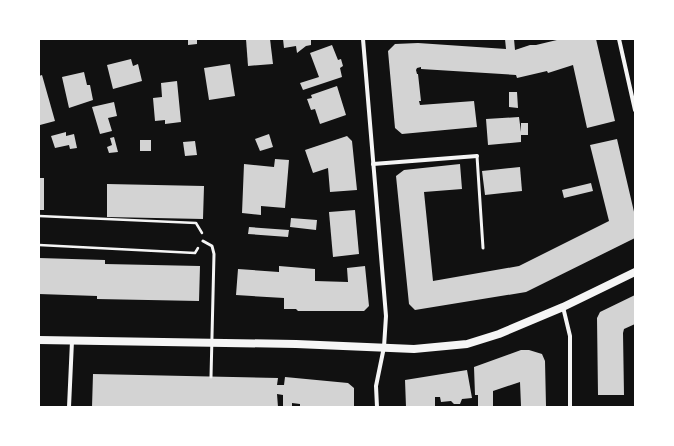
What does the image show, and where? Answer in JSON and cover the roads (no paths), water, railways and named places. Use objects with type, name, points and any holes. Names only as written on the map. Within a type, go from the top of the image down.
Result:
[{"type":"main road","points":[[39,340],[296,344],[414,349],[467,344],[500,334],[562,307],[635,272]]},
{"type":"street","points":[[363,39],[386,316],[384,347],[376,386],[377,407]]},
{"type":"street","points":[[619,39],[635,110]]},
{"type":"street","points":[[373,164],[476,156]]},
{"type":"street","points":[[562,307],[570,336],[570,407]]},
{"type":"street","points":[[69,407],[72,341]]},
{"type":"lane","points":[[476,156],[483,248]]},
{"type":"lane","points":[[203,241],[212,246],[214,254],[211,377]]}]
